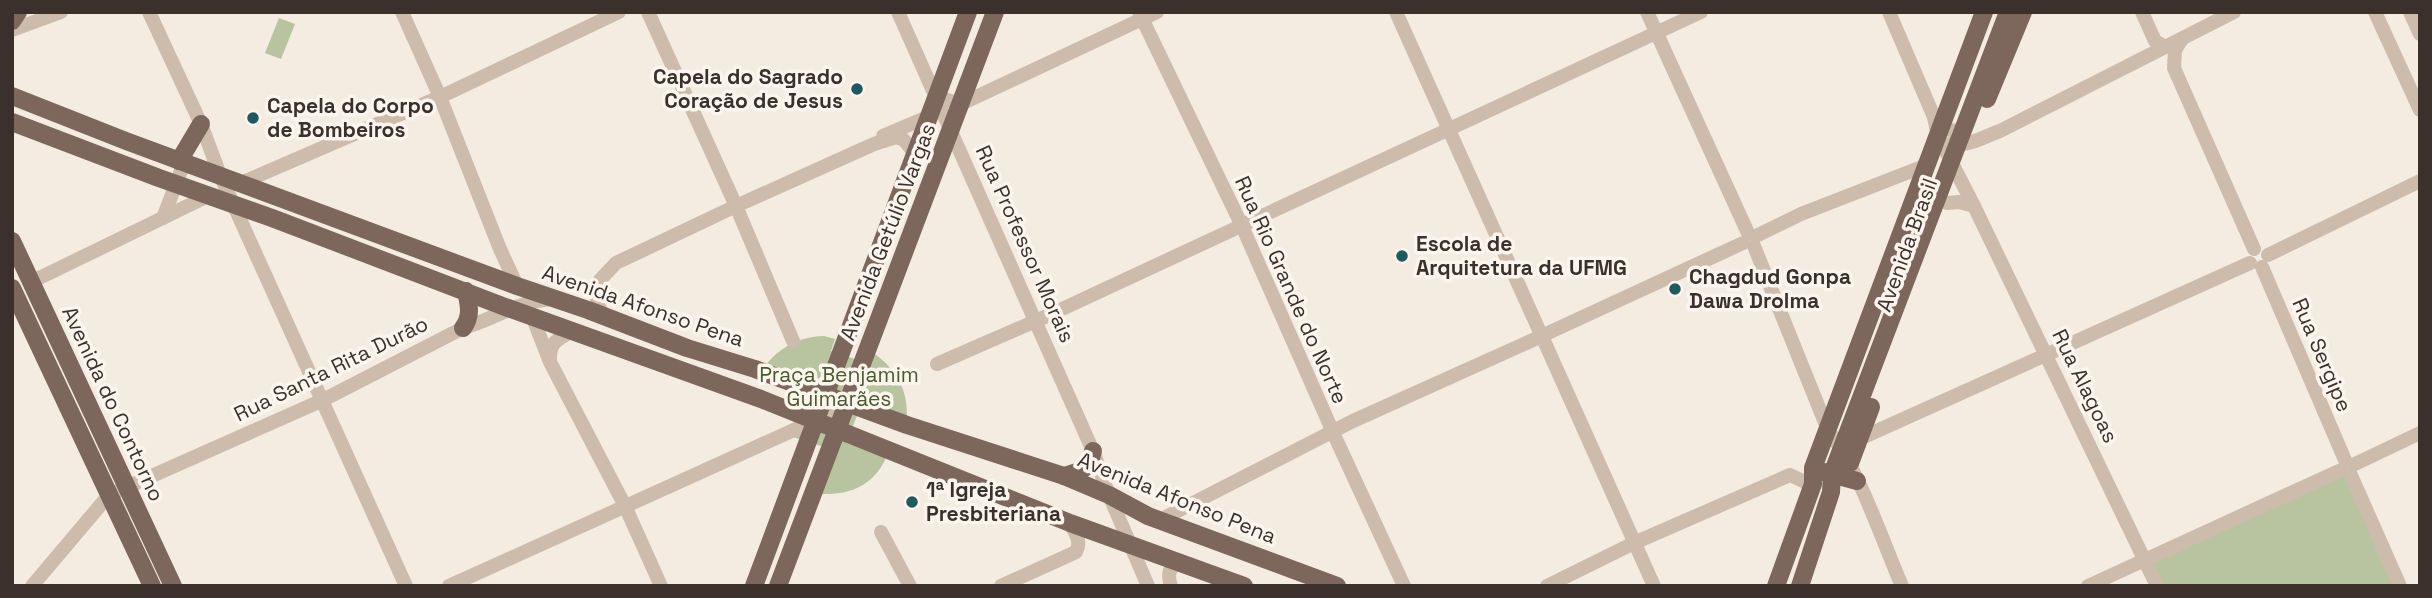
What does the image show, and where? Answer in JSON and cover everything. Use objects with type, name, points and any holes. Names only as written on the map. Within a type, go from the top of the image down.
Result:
[{"type":"main road","name":"Avenida Getúlio Vargas","points":[[754,586],[968,12]]},
{"type":"main road","name":"Avenida Getúlio Vargas","points":[[778,586],[995,12]]},
{"type":"main road","name":"Avenida Brasil","points":[[1833,469],[1859,439],[1947,203],[1950,142],[1984,12]]},
{"type":"main road","name":"Avenida Brasil","points":[[1776,586],[1833,469],[1997,12]]},
{"type":"main road","name":"Avenida Brasil","points":[[1950,142],[2008,12]]},
{"type":"main road","name":"Avenida Brasil","points":[[1800,586],[1833,469],[1927,165],[1950,142],[2023,12]]},
{"type":"main road","name":"Avenida Afonso Pena","points":[[12,96],[182,162],[687,348],[1064,476],[1160,520],[1337,586]]},
{"type":"main road","points":[[12,122],[816,420],[1070,523],[1244,586]]},
{"type":"main road","points":[[182,162],[201,124]]},
{"type":"main road","name":"Avenida do Contorno","points":[[12,241],[173,586]]},
{"type":"main road","name":"Avenida do Contorno","points":[[12,288],[152,586]]},
{"type":"main road","points":[[463,328],[469,320],[466,291]]},
{"type":"main road","points":[[1064,476],[1083,470],[1091,463],[1093,451]]},
{"type":"street","points":[[14,20],[61,12]]},
{"type":"street","points":[[149,12],[406,586]]},
{"type":"street","points":[[402,12],[440,97],[517,286]]},
{"type":"street","points":[[242,183],[440,97],[619,12]]},
{"type":"street","points":[[648,12],[736,206],[793,341]]},
{"type":"street","name":"Rua Professor Morais","points":[[898,12],[1093,451],[1148,586]]},
{"type":"street","points":[[937,97],[961,104],[1140,16],[1157,12]]},
{"type":"street","points":[[1396,12],[1654,586]]},
{"type":"street","points":[[1647,12],[1750,239],[1833,469],[1902,586]]},
{"type":"street","points":[[937,365],[1701,12]]},
{"type":"street","name":"Rua Alagoas","points":[[1889,12],[1950,142],[1974,206],[2157,586]]},
{"type":"street","points":[[2142,12],[2155,41],[2165,47]]},
{"type":"street","points":[[1950,142],[2000,131],[2234,12]]},
{"type":"street","points":[[2375,12],[2420,110]]},
{"type":"street","points":[[2410,12],[2420,34]]},
{"type":"street","name":"Rua Rio Grande do Norte","points":[[1140,16],[1241,226],[1404,586]]},
{"type":"street","points":[[2174,68],[2175,50],[2182,39]]},
{"type":"street","points":[[2146,55],[2160,58],[2174,68]]},
{"type":"street","name":"Rua Sergipe","points":[[2174,68],[2400,586]]},
{"type":"street","points":[[874,144],[885,135],[930,116]]},
{"type":"street","points":[[602,316],[596,295],[600,281],[616,263],[874,144],[896,137],[904,140],[916,155]]},
{"type":"street","points":[[163,218],[182,162]]},
{"type":"street","points":[[1160,520],[1334,435],[1353,421],[1542,336],[1801,214],[1927,165]]},
{"type":"street","points":[[1859,439],[2258,259],[2420,181]]},
{"type":"street","points":[[31,282],[210,195]]},
{"type":"street","points":[[1947,203],[1959,202],[1974,206]]},
{"type":"street","name":"Rua Santa Rita Durão","points":[[109,495],[323,400],[463,328],[475,325],[508,308],[531,301],[555,299]]},
{"type":"street","points":[[532,316],[550,362],[625,506],[661,586]]},
{"type":"street","points":[[550,362],[550,349],[554,342],[572,331]]},
{"type":"street","points":[[449,586],[816,420],[847,403]]},
{"type":"street","points":[[1869,414],[1884,427]]},
{"type":"street","points":[[2088,586],[2420,433]]},
{"type":"street","points":[[1547,586],[1634,543],[1790,475],[1833,469]]},
{"type":"street","points":[[32,586],[109,495]]},
{"type":"street","points":[[1001,586],[1070,555],[1079,546],[1070,523]]},
{"type":"street","points":[[881,532],[910,586]]},
{"type":"street","points":[[1171,586],[1168,576],[1178,561]]},
{"type":"green space","points":[[279,18],[295,24],[281,59],[265,53]]},
{"type":"green space","name":"Praça Benjamim Guimarães","points":[[824,336],[835,339],[831,351],[855,359],[873,353],[881,359],[895,373],[907,408],[907,419],[859,411],[846,443],[886,458],[874,476],[860,487],[832,494],[821,494],[824,447],[793,437],[810,396],[764,367],[790,344],[806,338]]},
{"type":"green space","points":[[2344,473],[2400,586],[2157,586],[2146,568],[2156,556]]},
{"type":"place","name":"Capela do Sagrado Coração de Jesus","points":[[857,89]]},
{"type":"place","name":"Capela do Corpo de Bombeiros","points":[[253,118]]},
{"type":"place","name":"Escola de Arquitetura da UFMG","points":[[1402,256]]},
{"type":"place","name":"Chagdud Gonpa Dawa Drolma","points":[[1675,289]]},
{"type":"place","name":"1ª Igreja Presbiteriana","points":[[912,502]]}]
